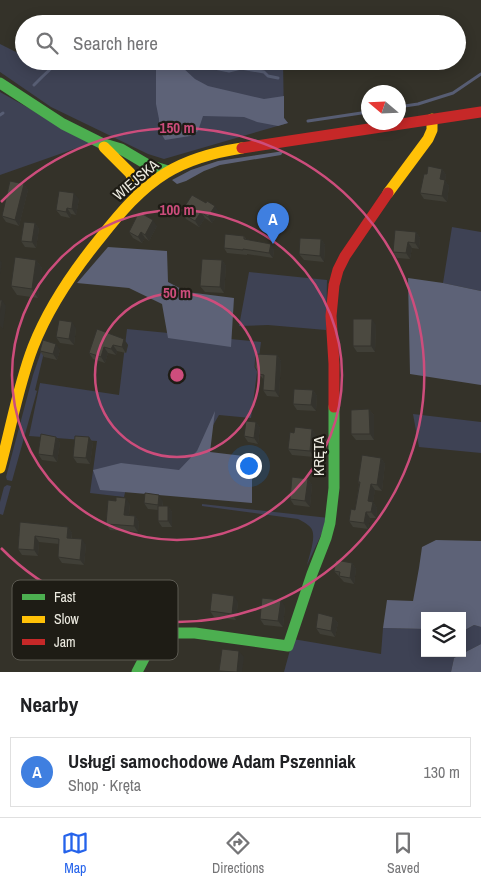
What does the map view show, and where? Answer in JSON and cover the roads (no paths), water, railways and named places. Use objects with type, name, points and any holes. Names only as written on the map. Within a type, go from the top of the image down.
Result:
[{"type":"street","points":[[0,83],[50,117],[101,143],[120,149],[148,165],[168,172]]},
{"type":"street","name":"WIEJSKA","points":[[0,468],[27,367],[48,313],[69,280],[118,216],[155,180],[168,172],[201,158],[230,150],[481,112]]},
{"type":"street","name":"KRĘTA","points":[[178,633],[195,633],[288,646],[327,536],[331,516],[334,459],[332,313],[335,276],[345,256],[428,139],[432,130],[432,119]]},
{"type":"street","points":[[101,143],[130,173],[140,193]]},
{"type":"street","name":"KRĘTA","points":[[137,672],[143,660]]},
{"type":"waterway","points":[[34,85],[50,70]]},
{"type":"waterway","points":[[224,70],[233,70]]},
{"type":"waterway","points":[[252,70],[264,72],[268,76],[278,78]]},
{"type":"waterway","points":[[406,106],[453,93],[481,74]]},
{"type":"waterway","points":[[308,121],[361,113]]},
{"type":"place","name":"Usługi samochodowe Adam Pszenniak","points":[[273,244]]}]
